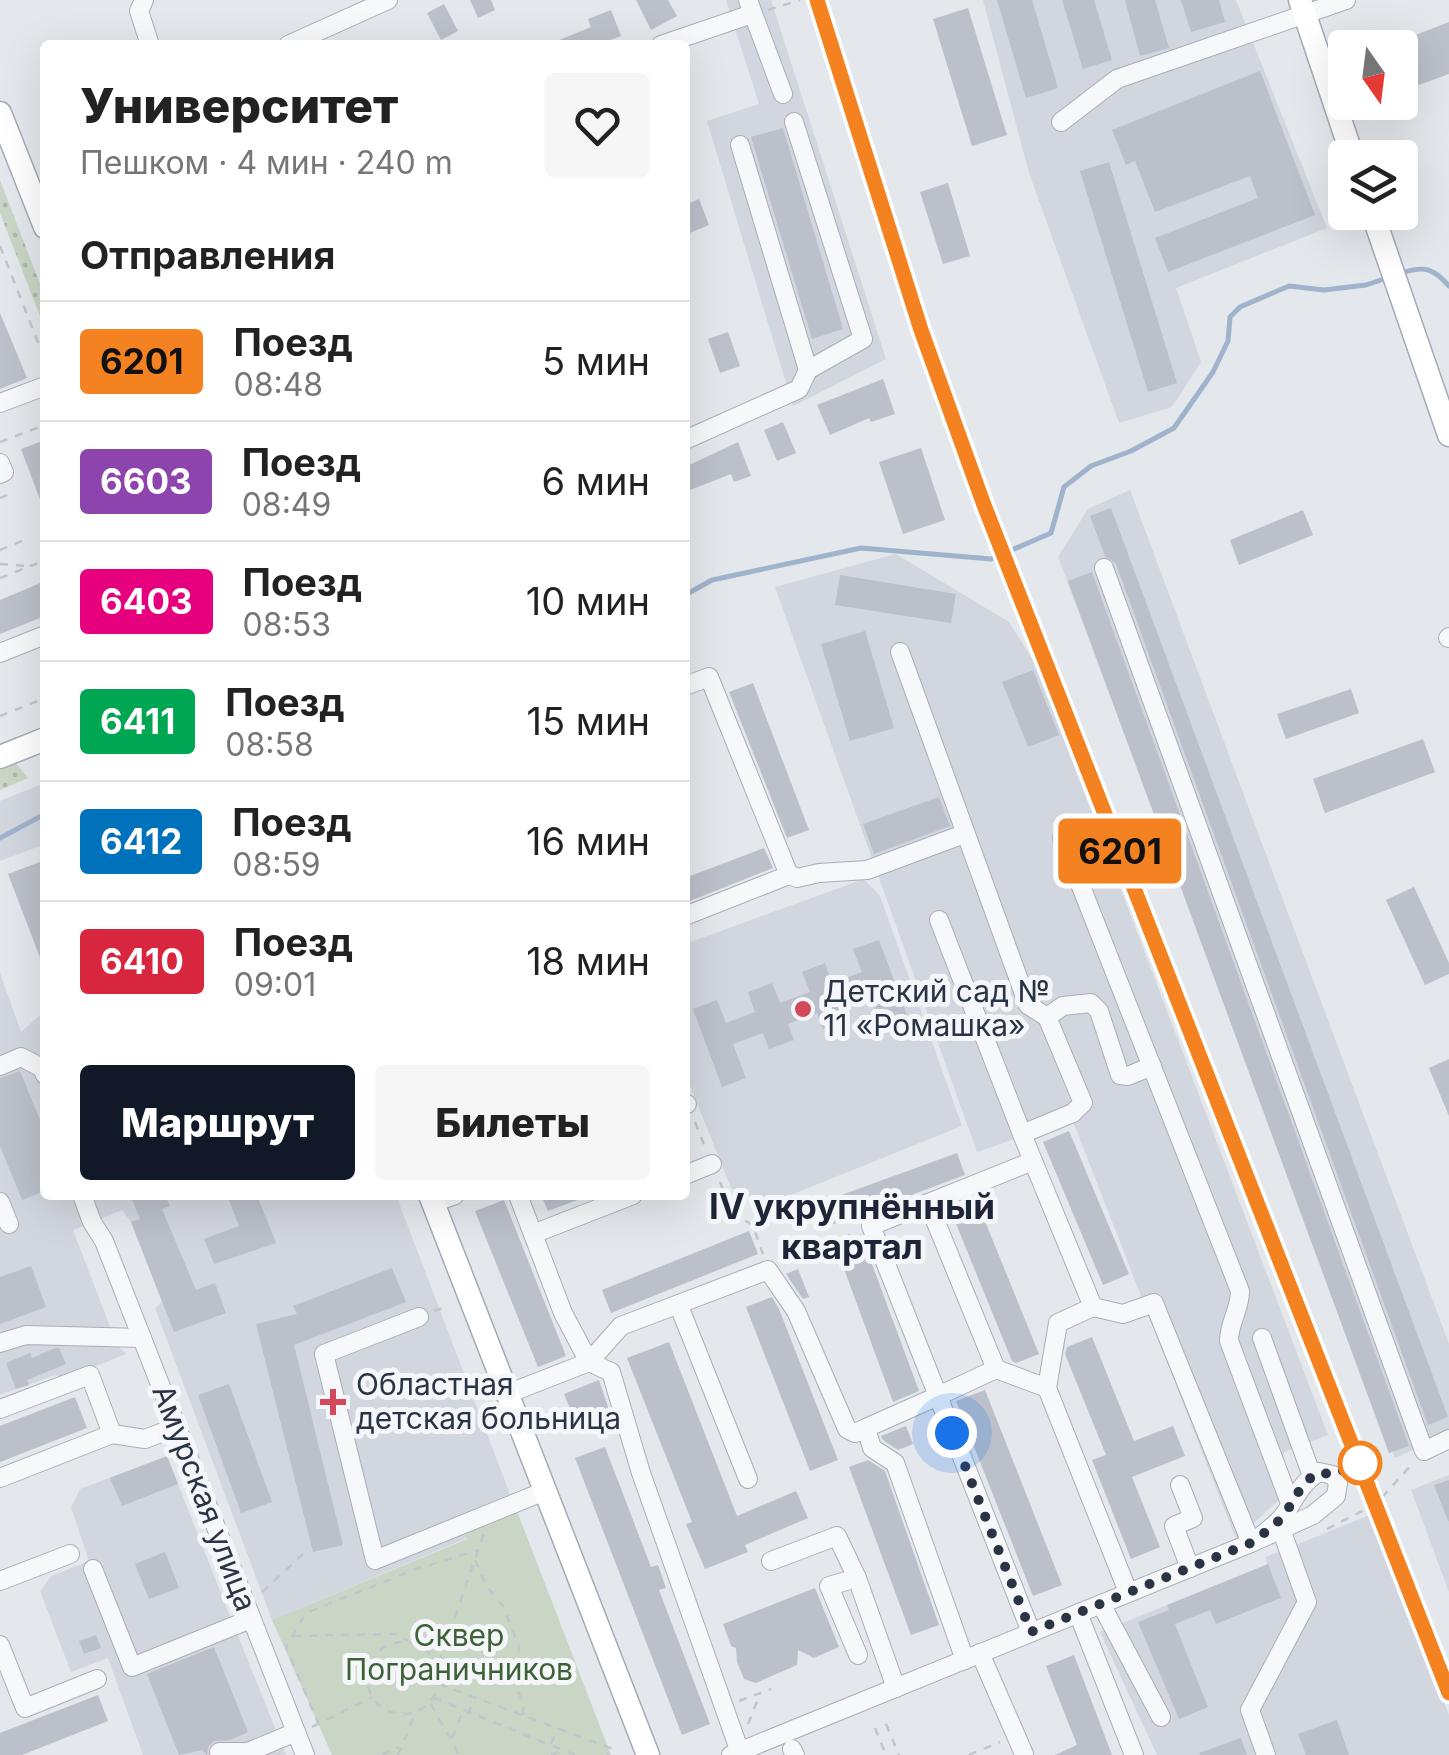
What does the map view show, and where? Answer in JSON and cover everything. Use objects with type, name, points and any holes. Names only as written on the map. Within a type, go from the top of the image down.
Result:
[{"type":"main road","points":[[1303,8],[1347,140]]},
{"type":"main road","points":[[0,114],[40,214]]},
{"type":"main road","points":[[1378,230],[1449,436]]},
{"type":"main road","points":[[0,757],[40,741]]},
{"type":"main road","points":[[440,1200],[507,1394],[648,1755]]},
{"type":"street","points":[[299,40],[388,0]]},
{"type":"street","points":[[1061,122],[1117,79],[1303,8],[1346,0]]},
{"type":"street","points":[[142,5],[149,40]]},
{"type":"street","points":[[673,40],[750,7],[783,94]]},
{"type":"street","points":[[690,438],[799,390],[808,370],[863,339],[794,122]]},
{"type":"street","points":[[740,145],[808,370]]},
{"type":"street","points":[[0,403],[40,390]]},
{"type":"street","points":[[0,463],[4,472],[0,474]]},
{"type":"street","points":[[1104,568],[1424,1451],[1449,1439]]},
{"type":"street","points":[[0,653],[40,637]]},
{"type":"street","points":[[900,652],[1028,1005],[1047,1017],[1082,1103],[1073,1113],[1022,1134]]},
{"type":"street","points":[[690,684],[708,676],[789,875]]},
{"type":"street","points":[[690,914],[789,875],[797,878],[819,872],[867,870],[964,834]]},
{"type":"street","points":[[1062,838],[1240,1291],[1240,1308],[1229,1328],[1229,1341],[1290,1502]]},
{"type":"street","points":[[939,920],[1093,1307]]},
{"type":"street","points":[[1047,1017],[1063,1006],[1091,1004],[1099,1011],[1120,1074],[1128,1076],[1152,1066]]},
{"type":"street","points":[[0,1066],[21,1057],[40,1067]]},
{"type":"street","points":[[1031,1632],[871,1226],[1033,1161]]},
{"type":"street","points":[[690,1173],[712,1164]]},
{"type":"street","name":"Амурская улица","points":[[84,1200],[104,1240],[305,1755]]},
{"type":"street","points":[[520,1200],[563,1313],[589,1362],[611,1372],[640,1473],[724,1707],[737,1754],[972,1656],[1190,1568],[1251,1543],[1281,1530],[1313,1514],[1336,1496],[1338,1483],[1333,1475],[1319,1472],[1312,1476],[1296,1490],[1275,1524],[1251,1543]]},
{"type":"street","points":[[534,1234],[621,1200]]},
{"type":"street","points":[[0,1202],[9,1224]]},
{"type":"street","points":[[928,1203],[996,1368],[1047,1388]]},
{"type":"street","points":[[507,1394],[589,1362],[621,1326],[768,1270],[796,1311],[847,1429],[855,1433],[996,1368]]},
{"type":"street","points":[[1128,1592],[1047,1388],[1058,1323],[1093,1307],[1122,1314],[1154,1303],[1251,1543]]},
{"type":"street","points":[[678,1306],[748,1480]]},
{"type":"street","points":[[419,1318],[324,1354],[375,1560],[545,1491]]},
{"type":"street","points":[[0,1343],[26,1335],[142,1338]]},
{"type":"street","points":[[1262,1338],[1312,1476]]},
{"type":"street","points":[[0,1409],[90,1375],[112,1434]]},
{"type":"street","points":[[0,1478],[112,1434],[145,1439],[176,1427]]},
{"type":"street","points":[[866,1428],[872,1448],[895,1463],[972,1656],[1024,1754]]},
{"type":"street","points":[[1180,1485],[1193,1518],[1174,1526],[1190,1568]]},
{"type":"street","points":[[1266,1755],[1250,1710],[1307,1602],[1281,1530]]},
{"type":"street","points":[[770,1561],[836,1536],[856,1578],[896,1688]]},
{"type":"street","points":[[0,1581],[70,1554]]},
{"type":"street","points":[[93,1570],[132,1667],[251,1619]]},
{"type":"street","points":[[856,1578],[830,1586],[858,1655]]},
{"type":"street","points":[[1101,1604],[1160,1717]]},
{"type":"street","points":[[1078,1613],[1134,1755]]},
{"type":"street","points":[[0,1645],[24,1708],[98,1679]]},
{"type":"street","points":[[219,1752],[249,1754],[296,1732]]},
{"type":"path","points":[[750,7],[800,0]]},
{"type":"path","points":[[0,246],[40,347]]},
{"type":"path","points":[[0,442],[40,426]]},
{"type":"path","points":[[0,498],[12,493]]},
{"type":"path","points":[[0,550],[29,538]]},
{"type":"path","points":[[0,578],[38,563]]},
{"type":"path","points":[[0,564],[30,566]]},
{"type":"path","points":[[0,716],[40,700]]},
{"type":"path","points":[[690,1113],[731,1210],[752,1226],[768,1270],[871,1226]]},
{"type":"path","points":[[1327,1528],[1376,1504],[1424,1451]]},
{"type":"path","points":[[438,1666],[491,1513]]},
{"type":"path","points":[[372,1697],[318,1725],[286,1647],[306,1614],[416,1569],[479,1550]]},
{"type":"path","points":[[262,1592],[303,1554]]},
{"type":"path","points":[[476,1560],[519,1646],[515,1684],[523,1715]]},
{"type":"path","points":[[293,1636],[395,1634],[414,1644],[432,1655],[440,1684],[434,1698],[406,1715],[386,1711],[372,1697],[367,1674],[378,1652],[399,1642],[414,1644]]},
{"type":"path","points":[[440,1684],[613,1750],[607,1755]]},
{"type":"path","points":[[724,1707],[771,1689]]},
{"type":"path","points":[[744,1732],[761,1693]]},
{"type":"path","points":[[468,1714],[475,1697]]},
{"type":"path","points":[[434,1698],[576,1755]]},
{"type":"path","points":[[430,1703],[459,1755]]},
{"type":"path","points":[[398,1755],[416,1712]]},
{"type":"path","points":[[451,1740],[463,1712]]},
{"type":"path","points":[[886,1724],[899,1755]]},
{"type":"path","points":[[551,1746],[558,1728]]},
{"type":"path","points":[[876,1728],[886,1755]]},
{"type":"path","points":[[969,1755],[1016,1736]]},
{"type":"path","points":[[382,1755],[401,1746]]},
{"type":"path","points":[[551,1755],[562,1750]]},
{"type":"shaded area","points":[[726,0],[771,0],[886,359],[793,406],[707,121],[759,104]]},
{"type":"shaded area","points":[[983,0],[1236,0],[1327,228],[1176,288],[1201,362],[1172,407],[1119,423],[1029,173]]},
{"type":"shaded area","points":[[1130,490],[1449,1344],[1449,1433],[1395,1458],[1058,557],[1088,509]]},
{"type":"shaded area","points":[[896,554],[1009,622],[1035,663],[1328,1435],[1284,1452],[1280,1499],[1236,1539],[1072,1119],[977,1152],[775,587]]},
{"type":"shaded area","points":[[40,785],[40,846],[0,861],[0,801]]},
{"type":"shaded area","name":"Детский сад № 11 «Ромашка»","points":[[864,879],[880,896],[962,1126],[768,1204],[731,1188],[690,1086],[690,942]]},
{"type":"shaded area","name":"Областная детская больница","points":[[0,973],[21,1032],[40,1015],[40,1200],[398,1200],[510,1494],[459,1516],[467,1538],[272,1620],[155,1308],[162,1302],[131,1222],[122,1210],[73,1230],[117,1345],[126,1354],[66,1378],[55,1375],[0,1395]]},
{"type":"shaded area","points":[[167,1456],[286,1755],[143,1755],[108,1658],[71,1672],[40,1591],[51,1576],[89,1561],[71,1507],[80,1489]]},
{"type":"shaded area","points":[[1449,1475],[1449,1592],[1411,1490]]},
{"type":"shaded area","points":[[1372,1514],[1449,1715],[1449,1755],[1157,1755],[1100,1632],[1267,1565],[1266,1557]]},
{"type":"green space","points":[[0,180],[40,284],[40,316],[0,213]]},
{"type":"green space","points":[[16,763],[28,778],[0,790],[0,770]]},
{"type":"green space","name":"Сквер Пограничников","points":[[517,1511],[611,1755],[332,1755],[272,1620],[467,1539],[465,1532]]},
{"type":"building","points":[[470,0],[491,0],[495,10],[478,18]]},
{"type":"building","points":[[636,0],[668,0],[677,16],[651,30]]},
{"type":"building","points":[[997,0],[1032,0],[1058,88],[1026,98]]},
{"type":"building","points":[[1062,0],[1094,0],[1112,60],[1083,69]]},
{"type":"building","points":[[1125,0],[1155,0],[1169,48],[1140,56]]},
{"type":"building","points":[[1181,0],[1219,0],[1225,22],[1191,32]]},
{"type":"building","points":[[444,4],[458,31],[441,40],[427,13]]},
{"type":"building","points":[[968,8],[1007,135],[972,146],[933,19]]},
{"type":"building","points":[[611,10],[621,36],[610,40],[559,40],[591,27],[588,19]]},
{"type":"building","points":[[1449,22],[1449,74],[1418,85],[1418,34]]},
{"type":"building","points":[[1260,71],[1315,215],[1168,272],[1155,238],[1258,198],[1250,176],[1155,212],[1135,161],[1126,165],[1112,130]]},
{"type":"building","points":[[783,128],[843,329],[812,339],[751,137]]},
{"type":"building","points":[[1109,162],[1177,383],[1148,392],[1080,171]]},
{"type":"building","points":[[948,183],[970,256],[943,264],[920,192]]},
{"type":"building","points":[[699,199],[709,225],[690,233],[690,203]]},
{"type":"building","points":[[0,313],[27,378],[0,389]]},
{"type":"building","points":[[728,332],[740,366],[720,373],[708,339]]},
{"type":"building","points":[[883,379],[895,414],[871,422],[869,418],[830,435],[817,405]]},
{"type":"building","points":[[783,422],[796,453],[777,461],[764,430]]},
{"type":"building","points":[[40,442],[40,499],[21,449]]},
{"type":"building","points":[[738,442],[751,476],[734,482],[731,474],[690,490],[690,465]]},
{"type":"building","points":[[921,448],[945,520],[903,534],[879,462]]},
{"type":"building","points":[[1111,508],[1448,1417],[1428,1425],[1116,564],[1105,556],[1090,516]]},
{"type":"building","points":[[1303,510],[1313,535],[1239,565],[1230,540]]},
{"type":"building","points":[[1092,572],[1409,1446],[1389,1453],[1068,581]]},
{"type":"building","points":[[840,575],[956,594],[951,623],[835,605]]},
{"type":"building","points":[[40,583],[40,618],[0,634],[0,600]]},
{"type":"building","points":[[865,631],[894,728],[850,741],[821,644]]},
{"type":"building","points":[[1033,670],[1059,735],[1028,747],[1002,682]]},
{"type":"building","points":[[753,683],[809,830],[787,838],[729,692]]},
{"type":"building","points":[[1351,689],[1359,713],[1286,739],[1277,714]]},
{"type":"building","points":[[1423,739],[1435,772],[1325,813],[1313,779]]},
{"type":"building","points":[[939,797],[950,826],[874,854],[863,824]]},
{"type":"building","points":[[764,848],[773,868],[690,901],[690,876]]},
{"type":"building","points":[[40,862],[40,958],[8,874]]},
{"type":"building","points":[[1414,887],[1449,963],[1449,974],[1425,985],[1386,900]]},
{"type":"building","points":[[879,940],[908,1018],[882,1027],[869,994],[840,1004],[846,1020],[823,1029],[817,1013],[788,1024],[794,1040],[769,1049],[763,1033],[733,1044],[746,1078],[722,1087],[693,1009],[717,1000],[726,1023],[755,1012],[748,992],[772,983],[780,1003],[810,992],[802,972],[825,963],[832,983],[862,972],[853,949]]},
{"type":"building","points":[[1449,1059],[1449,1116],[1429,1068]]},
{"type":"building","points":[[20,1071],[40,1120],[40,1193],[22,1200],[0,1146],[0,1078]]},
{"type":"building","points":[[1069,1131],[1129,1274],[1103,1285],[1043,1142]]},
{"type":"building","points":[[957,1153],[965,1175],[823,1228],[814,1205]]},
{"type":"building","points":[[132,1200],[167,1200],[170,1206],[162,1209],[196,1290],[215,1283],[226,1313],[174,1332],[131,1222],[140,1219]]},
{"type":"building","points":[[229,1200],[259,1200],[276,1243],[214,1264],[204,1239],[239,1226]]},
{"type":"building","points":[[504,1200],[566,1356],[538,1367],[475,1211]]},
{"type":"building","points":[[543,1200],[577,1200],[548,1211]]},
{"type":"building","points":[[978,1204],[1039,1354],[1016,1363],[952,1214]]},
{"type":"building","points":[[749,1231],[758,1254],[611,1313],[602,1290]]},
{"type":"building","points":[[866,1248],[919,1391],[893,1402],[840,1258]]},
{"type":"building","points":[[31,1266],[46,1307],[0,1324],[0,1277]]},
{"type":"building","points":[[392,1268],[406,1302],[294,1345],[343,1545],[313,1552],[256,1324],[297,1314],[293,1306]]},
{"type":"building","points":[[798,1269],[809,1297],[803,1299],[786,1274]]},
{"type":"building","points":[[772,1297],[838,1460],[810,1471],[746,1307]]},
{"type":"building","points":[[1092,1337],[1134,1441],[1173,1426],[1185,1456],[1132,1477],[1160,1547],[1131,1559],[1092,1460],[1106,1455],[1065,1354],[1067,1347]]},
{"type":"building","points":[[669,1342],[737,1516],[796,1491],[808,1518],[745,1545],[748,1552],[705,1569],[686,1524],[692,1522],[627,1358]]},
{"type":"building","points":[[59,1348],[66,1364],[27,1380],[29,1385],[16,1389],[6,1363]]},
{"type":"building","points":[[599,1380],[609,1410],[576,1423],[564,1394]]},
{"type":"building","points":[[229,1384],[272,1502],[241,1513],[198,1395]]},
{"type":"building","points":[[985,1390],[1062,1585],[1033,1596],[956,1401]]},
{"type":"building","points":[[75,1397],[87,1428],[0,1462],[0,1426]]},
{"type":"building","points":[[906,1426],[913,1444],[898,1450],[881,1436]]},
{"type":"building","points":[[605,1447],[651,1567],[658,1565],[666,1588],[659,1590],[710,1724],[682,1735],[575,1458]]},
{"type":"building","points":[[167,1456],[178,1484],[122,1506],[110,1478]]},
{"type":"building","points":[[868,1460],[885,1471],[939,1625],[911,1635],[849,1467]]},
{"type":"building","points":[[1449,1480],[1449,1521],[1448,1521],[1434,1485]]},
{"type":"building","points":[[165,1552],[179,1588],[149,1599],[135,1564]]},
{"type":"building","points":[[1268,1564],[1281,1598],[1216,1624],[1210,1610],[1175,1624],[1208,1707],[1179,1719],[1138,1622],[1169,1610],[1167,1605]]},
{"type":"building","points":[[815,1588],[839,1647],[814,1658],[798,1650],[797,1665],[756,1683],[744,1679],[736,1648],[731,1646],[723,1624]]},
{"type":"building","points":[[96,1635],[101,1648],[84,1654],[79,1641]]},
{"type":"building","points":[[214,1647],[248,1732],[230,1740],[214,1741],[207,1755],[202,1750],[179,1755],[147,1674]]},
{"type":"building","points":[[1074,1655],[1112,1755],[1055,1755],[1077,1745],[1046,1666]]},
{"type":"building","points":[[98,1695],[108,1721],[22,1755],[0,1755],[0,1733]]},
{"type":"building","points":[[1337,1720],[1349,1755],[1306,1755],[1298,1734]]},
{"type":"building","points":[[1241,1738],[1247,1755],[1199,1753]]},
{"type":"waterway","points":[[1402,273],[1429,270],[1449,286]]},
{"type":"waterway","points":[[690,592],[712,580],[861,548],[991,559],[1051,533],[1064,487],[1091,466],[1131,451],[1174,428],[1213,372],[1228,341],[1230,317],[1240,307],[1289,286],[1324,290],[1387,278]]},
{"type":"waterway","points":[[0,838],[40,817]]},
{"type":"railway","points":[[817,0],[921,330],[985,505],[1449,1693]]},
{"type":"train","name":"6201","points":[[817,0],[921,330],[984,505],[1449,1693]]},
{"type":"place","name":"Детский сад № 11 «Ромашка»","points":[[803,1009]]},
{"type":"place","name":"Областная детская больница","points":[[333,1402]]},
{"type":"district","name":"IV укрупнённый квартал","points":[[852,1227]]},
{"type":"route","points":[[952,1433],[1031,1632],[1251,1543],[1286,1512],[1296,1490],[1310,1477],[1319,1472],[1333,1475],[1360,1463]]}]
